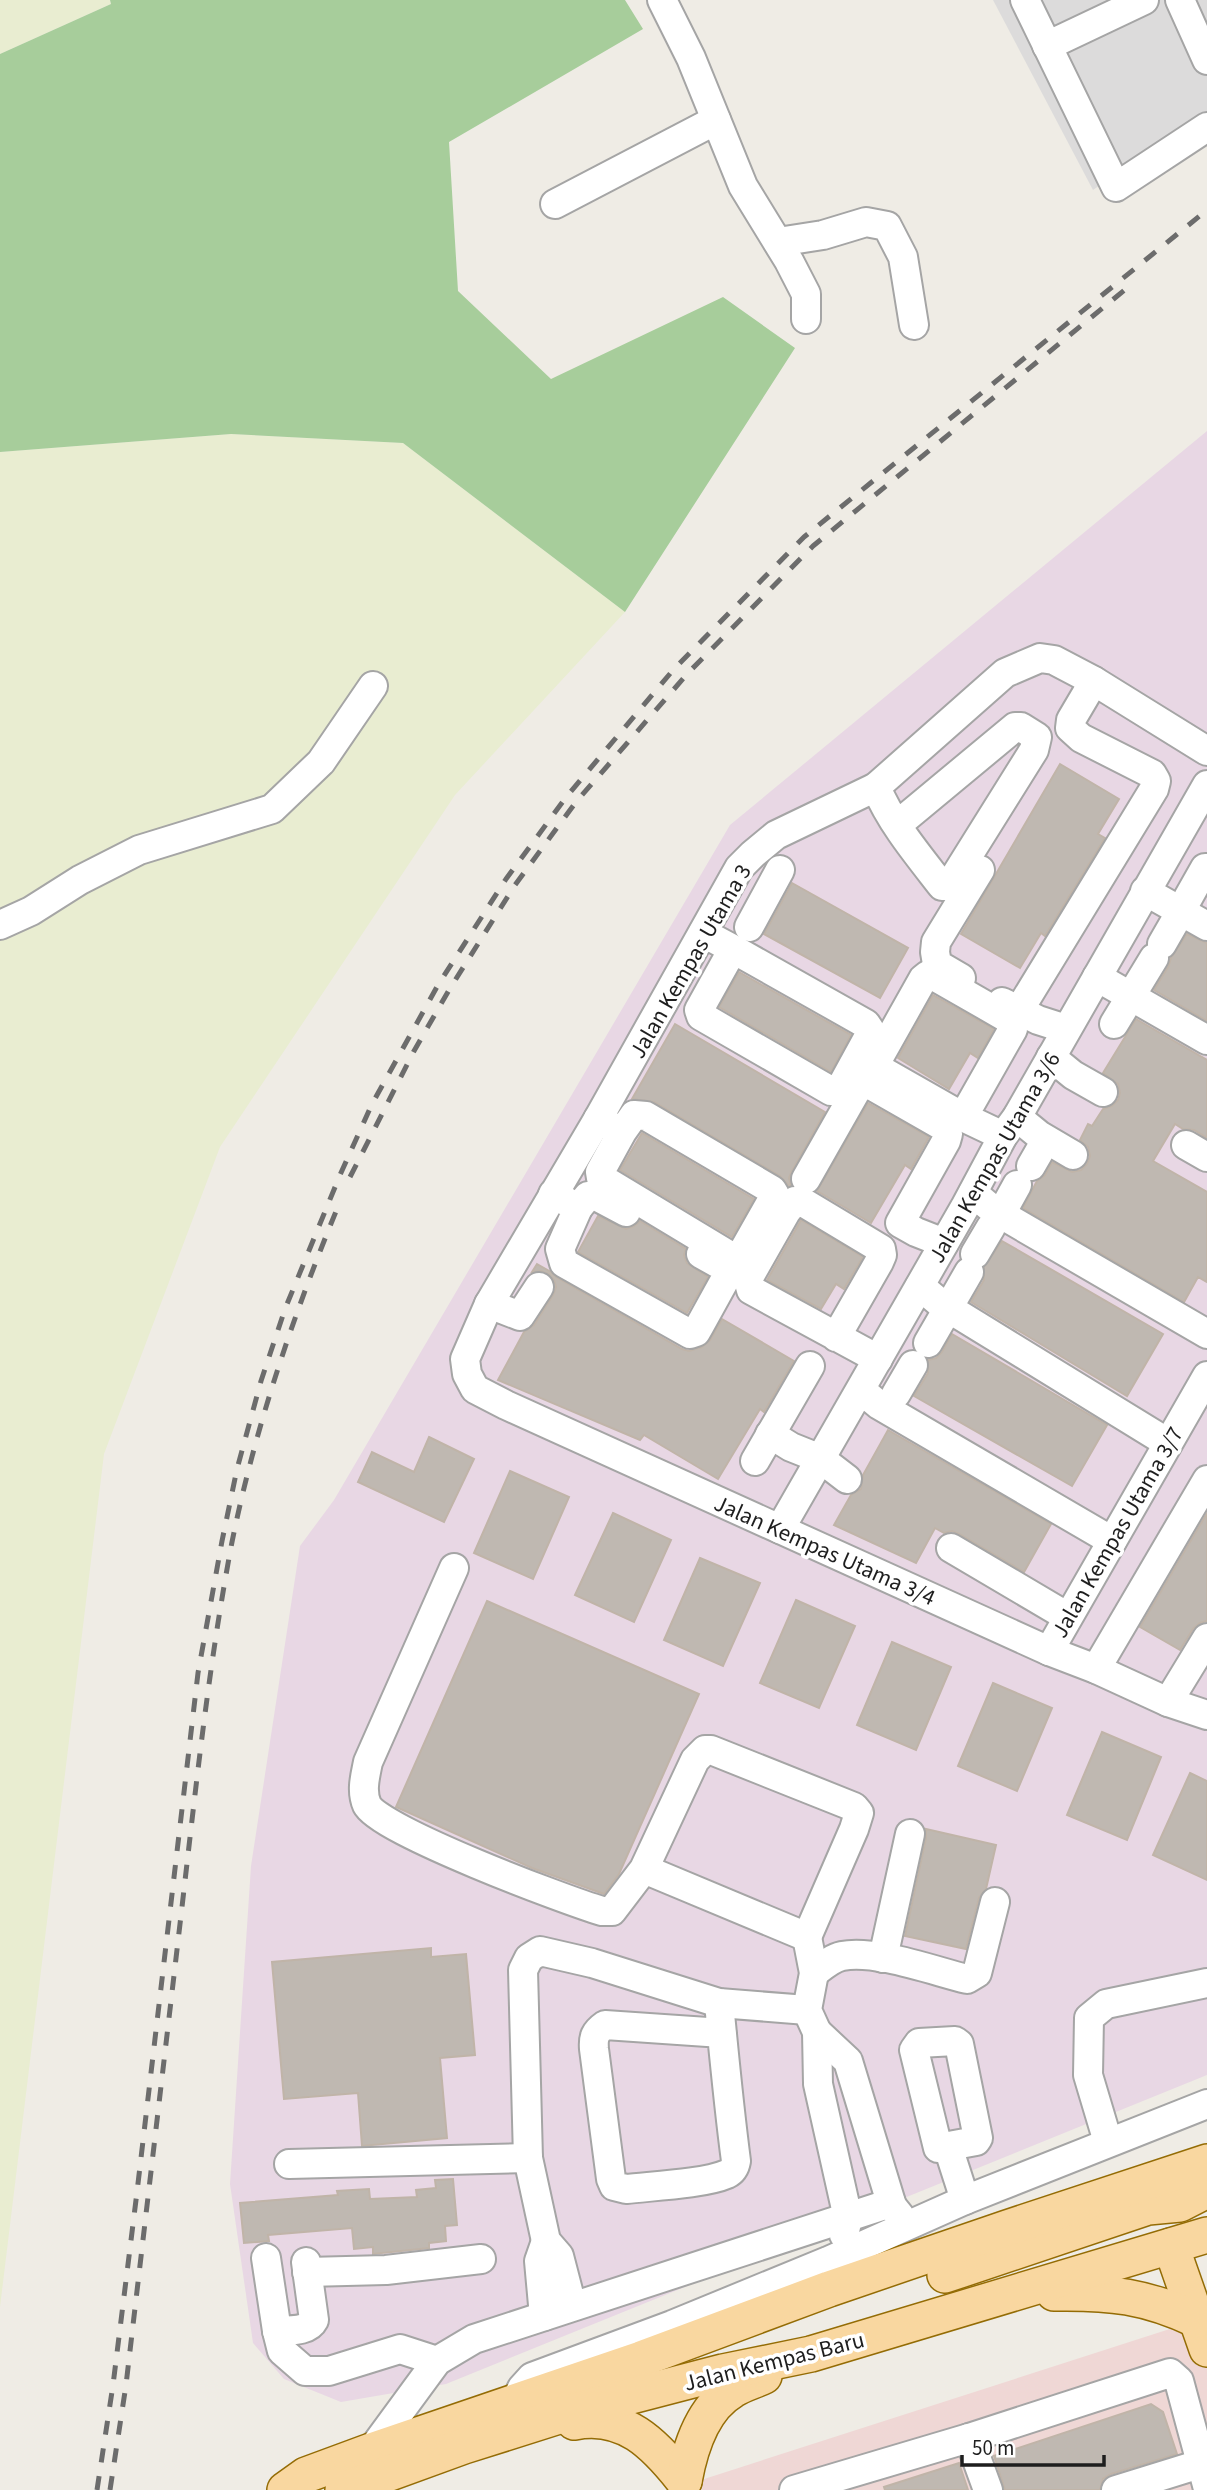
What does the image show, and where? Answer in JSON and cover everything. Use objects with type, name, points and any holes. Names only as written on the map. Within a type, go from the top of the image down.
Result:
[{"type":"main road","name":"Jalan Kempas Baru","points":[[285,2490],[306,2475],[371,2451],[699,2339],[829,2275],[1207,2162]]},
{"type":"main road","points":[[829,2275],[860,2295],[879,2294],[1148,2207],[1193,2197]]},
{"type":"main road","points":[[1193,2197],[1207,2226]]},
{"type":"main road","points":[[1193,2197],[1171,2246],[1202,2335]]},
{"type":"main road","name":"Jalan Kempas Baru","points":[[343,2490],[464,2446],[594,2406],[723,2372],[811,2354],[1018,2294],[1207,2235]]},
{"type":"main road","points":[[1018,2294],[1092,2293],[1131,2297],[1164,2305],[1202,2335]]},
{"type":"main road","points":[[685,2485],[694,2439],[717,2403],[734,2389],[811,2354]]},
{"type":"main road","points":[[464,2446],[582,2421],[607,2420],[627,2427],[644,2439],[665,2458],[685,2485]]},
{"type":"street","points":[[662,0],[691,58],[743,186],[806,294],[806,319]]},
{"type":"street","points":[[1025,0],[1116,187],[1207,127]]},
{"type":"street","points":[[1047,46],[1144,0]]},
{"type":"street","points":[[1180,0],[1207,60]]},
{"type":"street","points":[[555,204],[716,120]]},
{"type":"street","points":[[778,242],[822,235],[866,222],[887,226],[903,257],[914,325]]},
{"type":"street","name":"Jalan Kempas Utama 3","points":[[465,1359],[489,1304],[553,1194],[610,1125],[703,933],[738,868],[776,835],[876,787],[1005,673],[1031,661],[1054,660],[1094,681],[1207,751]]},
{"type":"street","points":[[1018,1012],[1154,789],[1156,781],[1152,774],[1081,738],[1070,729],[1071,720],[1094,681]]},
{"type":"street","points":[[0,925],[32,911],[80,880],[139,850],[272,809],[321,762],[373,686]]},
{"type":"street","points":[[876,787],[897,825],[942,886],[949,886],[1034,750],[1037,737],[1021,727],[1016,727],[897,825]]},
{"type":"street","name":"Jalan Kempas Utama 3/6","points":[[780,1530],[1149,884],[1204,797]]},
{"type":"street","points":[[984,865],[936,942],[937,964],[1018,1012],[1066,1029]]},
{"type":"street","points":[[1114,1024],[1158,951],[1192,906],[1205,867]]},
{"type":"street","points":[[703,933],[741,938],[866,1024],[870,1030],[869,1036],[840,1089],[831,1091],[701,1016],[699,1010],[741,938],[776,878],[738,868]]},
{"type":"street","points":[[1149,884],[1192,906],[1207,926]]},
{"type":"street","points":[[1099,972],[1207,1027]]},
{"type":"street","points":[[963,1117],[1013,1029],[1009,1019],[928,975],[923,979],[877,1061],[879,1068],[963,1117],[1010,1126],[1046,1140],[1073,1155]]},
{"type":"street","points":[[1134,991],[1207,1040]]},
{"type":"street","points":[[1051,1057],[1073,1075],[1103,1092]]},
{"type":"street","points":[[806,1179],[856,1091],[869,1084],[946,1128],[946,1141],[900,1223],[944,1243]]},
{"type":"street","points":[[634,1115],[646,1116],[772,1189],[775,1195],[741,1255],[732,1257],[601,1178],[610,1125],[634,1115]]},
{"type":"street","points":[[896,1394],[948,1308],[996,1220],[1046,1140]]},
{"type":"street","points":[[553,1194],[578,1209]]},
{"type":"street","points":[[588,1195],[594,1195],[726,1268],[727,1276],[696,1332],[690,1334],[564,1263],[560,1249],[578,1209],[588,1195]]},
{"type":"street","points":[[969,1200],[1053,1262]]},
{"type":"street","points":[[836,1337],[879,1262],[881,1249],[801,1201],[795,1201],[748,1279],[751,1290],[836,1337],[870,1374],[896,1394],[953,1427]]},
{"type":"street","points":[[996,1220],[1207,1334]]},
{"type":"street","points":[[920,1286],[948,1308],[1168,1443]]},
{"type":"street","points":[[489,1304],[520,1316],[538,1287]]},
{"type":"street","name":"Jalan Kempas Utama 3/4","points":[[465,1359],[467,1374],[475,1389],[1049,1651],[1168,1702],[1207,1715]]},
{"type":"street","points":[[755,1461],[810,1366]]},
{"type":"street","points":[[870,1374],[879,1405],[1112,1541]]},
{"type":"street","name":"Jalan Kempas Utama 3/7","points":[[1049,1651],[1168,1443],[1197,1415],[1207,1376]]},
{"type":"street","points":[[770,1434],[821,1459],[847,1479]]},
{"type":"street","points":[[1096,1669],[1207,1480]]},
{"type":"street","points":[[950,1548],[1068,1617]]},
{"type":"street","points":[[454,1568],[368,1762],[363,1789],[368,1806],[382,1820],[485,1868],[602,1911],[612,1911],[644,1869],[695,1760],[705,1750],[711,1750],[854,1807],[859,1813],[807,1937],[814,1973],[812,2021],[818,2084],[848,2218],[829,2275]]},
{"type":"street","points":[[1168,1702],[1207,1637]]},
{"type":"street","points":[[883,1958],[910,1834]]},
{"type":"street","points":[[644,1869],[807,1937]]},
{"type":"street","points":[[814,1973],[840,1956],[883,1958],[967,1979],[973,1978],[995,1902]]},
{"type":"street","points":[[572,2306],[559,2256],[546,2241],[528,2158],[523,1970],[529,1958],[540,1951],[592,1963],[719,2003],[812,2021],[848,2061],[891,2203],[899,2215],[909,2218],[931,2214]]},
{"type":"street","points":[[1108,2142],[1088,2075],[1089,2018],[1106,2004],[1207,1983]]},
{"type":"street","points":[[719,2003],[736,2161],[734,2169],[728,2174],[707,2179],[626,2189],[614,2186],[594,2049],[593,2038],[598,2030],[605,2025],[722,2034]]},
{"type":"street","name":"Jalan Kempas Baru","points":[[829,2275],[931,2214],[1207,2104]]},
{"type":"street","points":[[948,2147],[965,2200]]},
{"type":"street","points":[[289,2164],[528,2158]]},
{"type":"street","points":[[371,2451],[437,2361],[474,2339],[891,2203]]},
{"type":"street","points":[[544,2316],[539,2261],[546,2241]]},
{"type":"street","points":[[266,2258],[282,2351],[305,2371],[329,2371],[400,2349],[437,2361]]},
{"type":"street","points":[[277,2331],[307,2328],[312,2325],[314,2320],[307,2267],[386,2270],[481,2259]]},
{"type":"street","points":[[794,2490],[969,2438],[1170,2373],[1179,2382],[1204,2474],[1116,2490]]},
{"type":"street","points":[[969,2438],[988,2490]]},
{"type":"shaded area","points":[[993,0],[1207,0],[1207,111],[1093,190]]},
{"type":"shaded area","points":[[1207,431],[1207,2075],[446,2384],[341,2402],[284,2379],[253,2343],[230,2184],[251,1866],[300,1546],[334,1500],[730,825]]},
{"type":"shaded area","points":[[1207,2317],[1207,2490],[670,2490]]},
{"type":"green space","points":[[0,0],[110,0],[111,4],[0,54]]},
{"type":"green space","points":[[110,0],[625,0],[643,29],[449,142],[458,291],[551,379],[723,297],[795,348],[625,612],[403,443],[231,434],[0,452],[0,54],[111,4]]},
{"type":"green space","points":[[231,434],[403,443],[625,612],[455,795],[220,1147],[104,1454],[0,2307],[0,452]]},
{"type":"building","points":[[1060,764],[1119,799],[1098,834],[1105,838],[1045,936],[1041,933],[1020,968],[961,934]]},
{"type":"building","points":[[792,883],[908,948],[880,998],[764,934]]},
{"type":"building","points":[[1187,934],[1207,943],[1207,1021],[1154,990]]},
{"type":"building","points":[[739,972],[851,1035],[831,1072],[719,1007]]},
{"type":"building","points":[[933,995],[994,1029],[978,1058],[970,1053],[949,1089],[898,1058]]},
{"type":"building","points":[[1136,1019],[1207,1060],[1207,1138],[1194,1130],[1183,1129],[1175,1124],[1153,1161],[1207,1192],[1207,1282],[1198,1277],[1184,1302],[1023,1208],[1037,1181],[1045,1175],[1052,1162],[1072,1172],[1081,1170],[1087,1164],[1090,1156],[1088,1147],[1080,1140],[1088,1124],[1092,1126],[1103,1109],[1118,1100],[1118,1084],[1103,1073]]},
{"type":"building","points":[[675,1024],[825,1112],[792,1171],[789,1178],[791,1185],[654,1102],[632,1099]]},
{"type":"building","points":[[868,1103],[929,1137],[911,1169],[905,1165],[871,1223],[817,1191]]},
{"type":"building","points":[[642,1133],[754,1199],[732,1237],[620,1170]]},
{"type":"building","points":[[598,1216],[626,1229],[640,1221],[686,1249],[684,1255],[687,1263],[708,1277],[687,1313],[578,1252]]},
{"type":"building","points":[[801,1220],[863,1257],[844,1289],[836,1284],[821,1309],[767,1280]]},
{"type":"building","points":[[1002,1241],[1163,1334],[1127,1396],[971,1302],[984,1280],[984,1267]]},
{"type":"building","points":[[537,1264],[682,1349],[689,1351],[702,1347],[710,1340],[722,1319],[794,1361],[764,1412],[760,1409],[718,1479],[644,1435],[640,1440],[498,1380],[524,1332],[534,1325],[556,1287],[549,1274],[532,1272]]},
{"type":"building","points":[[952,1334],[1107,1425],[1072,1486],[914,1396],[928,1373],[928,1360],[936,1358],[942,1352]]},
{"type":"building","points":[[888,1430],[1051,1524],[1024,1572],[952,1531],[944,1533],[935,1528],[916,1563],[834,1525],[851,1495],[861,1489],[863,1475]]},
{"type":"building","points":[[429,1437],[474,1459],[444,1522],[358,1482],[372,1452],[414,1472]]},
{"type":"building","points":[[510,1471],[569,1497],[533,1579],[474,1553]]},
{"type":"building","points":[[613,1513],[671,1540],[634,1622],[575,1595]]},
{"type":"building","points":[[1207,1513],[1207,1621],[1193,1629],[1180,1650],[1140,1627]]},
{"type":"building","points":[[700,1558],[760,1583],[723,1666],[664,1640]]},
{"type":"building","points":[[796,1600],[855,1626],[819,1708],[760,1683]]},
{"type":"building","points":[[487,1601],[699,1694],[619,1874],[604,1894],[532,1868],[396,1807]]},
{"type":"building","points":[[892,1642],[951,1667],[916,1750],[857,1725]]},
{"type":"building","points":[[993,1683],[1052,1708],[1017,1791],[958,1766]]},
{"type":"building","points":[[1102,1732],[1161,1757],[1127,1840],[1067,1815]]},
{"type":"building","points":[[1190,1773],[1207,1781],[1207,1880],[1153,1855]]},
{"type":"building","points":[[926,1829],[996,1845],[986,1889],[979,1898],[966,1949],[905,1936]]},
{"type":"building","points":[[431,1948],[431,1957],[466,1954],[475,2055],[440,2058],[447,2138],[362,2146],[358,2093],[284,2099],[272,1962]]},
{"type":"building","points":[[453,2179],[457,2225],[445,2226],[446,2241],[429,2243],[429,2248],[373,2254],[373,2247],[354,2249],[352,2228],[268,2235],[269,2241],[244,2243],[240,2203],[338,2195],[337,2191],[369,2189],[370,2199],[417,2197],[416,2190],[436,2188],[435,2180]]},
{"type":"building","points":[[1151,2404],[1163,2412],[1177,2454],[1111,2474],[1103,2479],[1100,2490],[1005,2490],[994,2456]]},
{"type":"building","points":[[959,2463],[968,2490],[885,2490],[884,2487]]},
{"type":"railway","points":[[97,2490],[137,2192],[198,1673],[222,1541],[237,1469],[261,1381],[285,1309],[372,1104],[438,985],[506,879],[567,796],[674,669],[804,537],[1207,210]]},
{"type":"railway","points":[[350,1177],[414,1051],[515,885],[576,802],[688,673],[813,546],[1127,288]]},
{"type":"railway","points":[[110,2490],[126,2385],[203,1732],[223,1589],[241,1499],[264,1415],[305,1290],[337,1209]]}]
